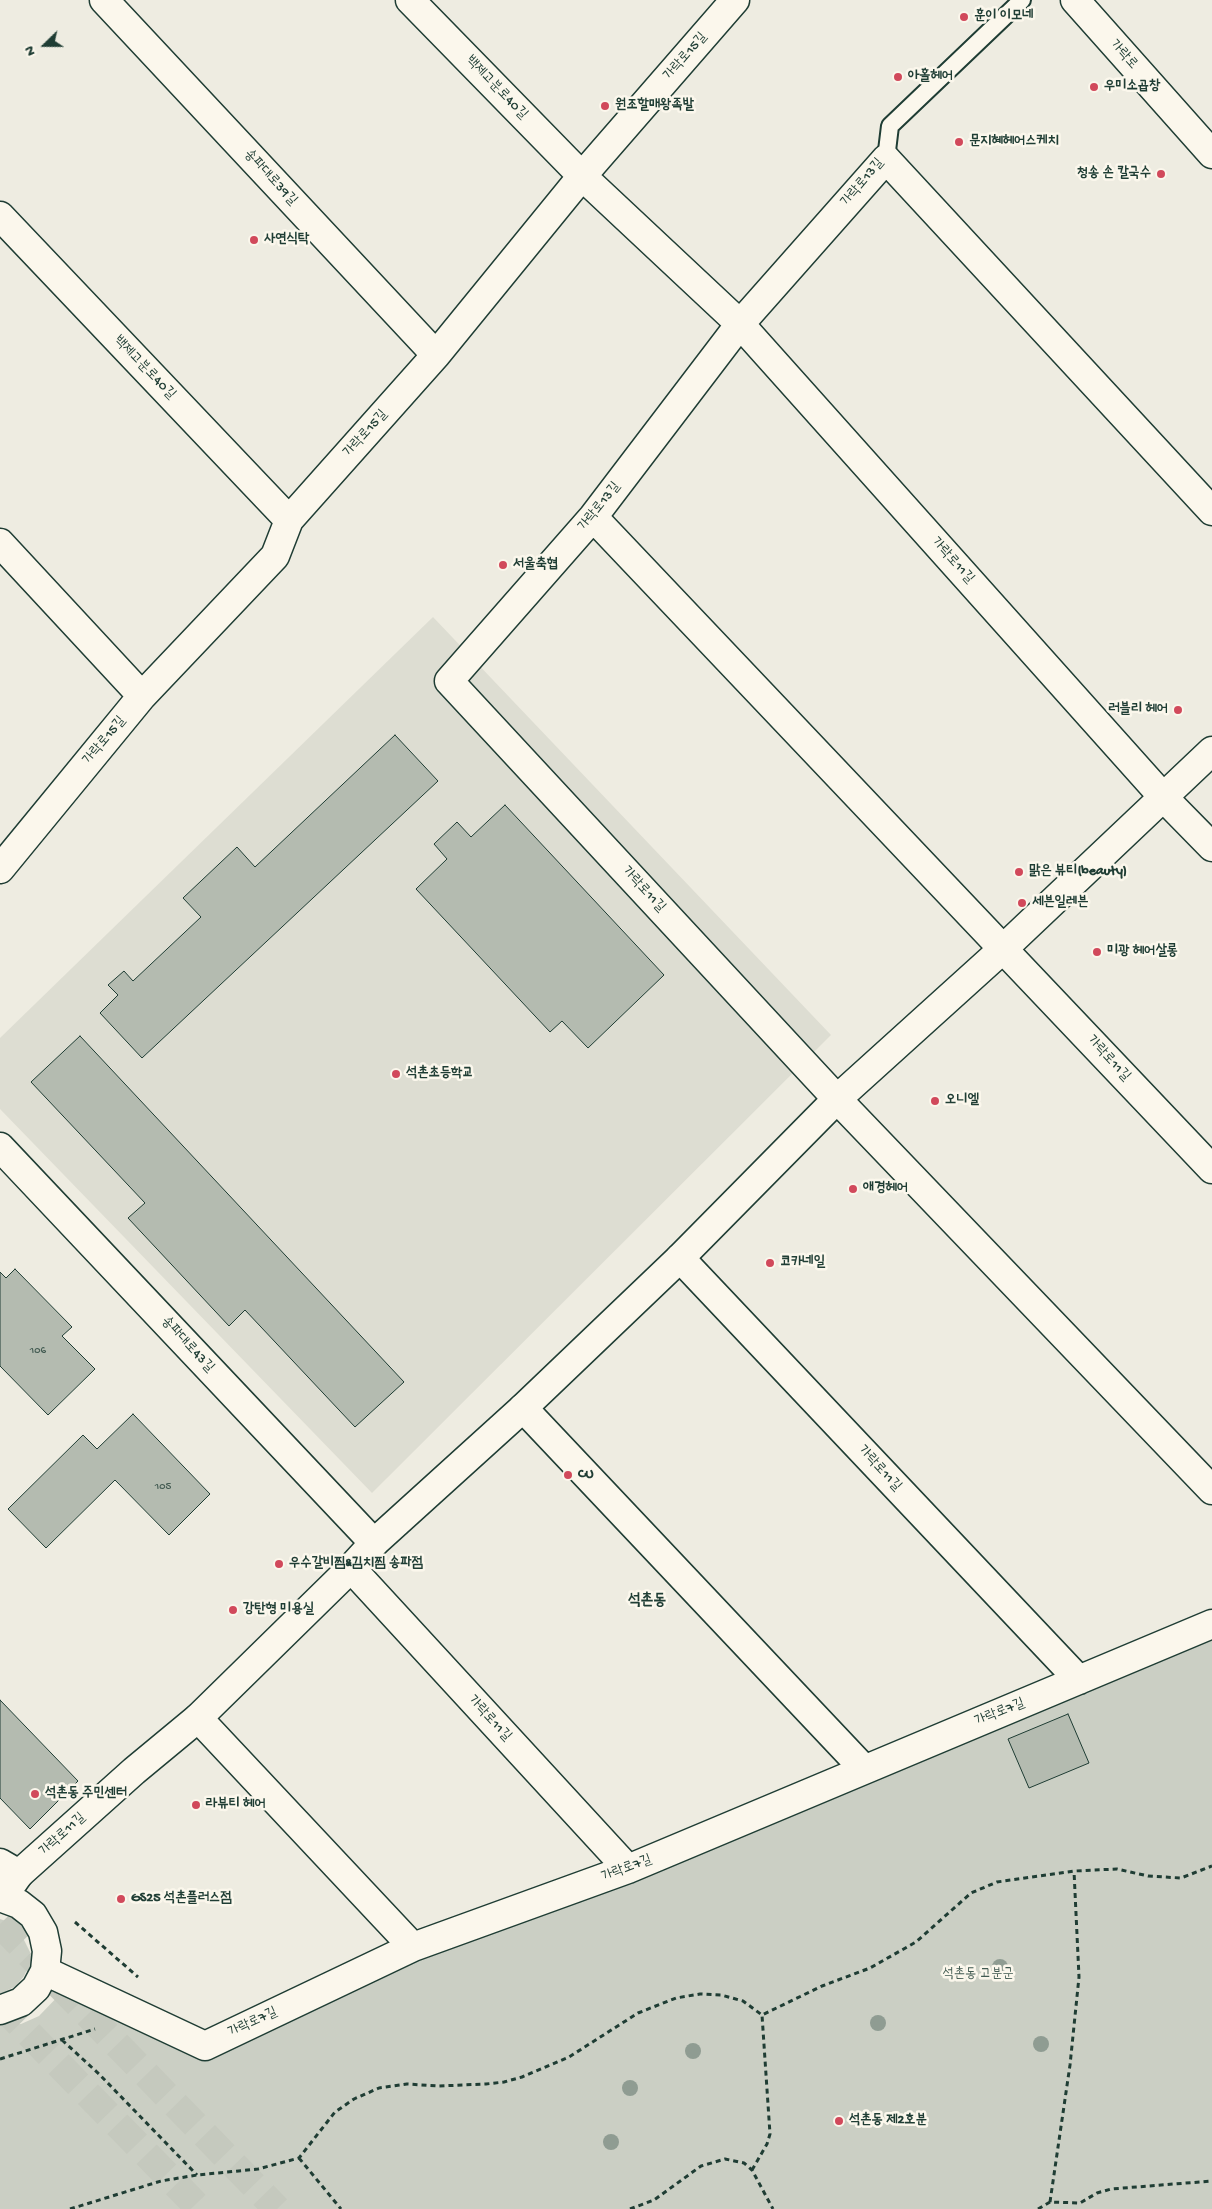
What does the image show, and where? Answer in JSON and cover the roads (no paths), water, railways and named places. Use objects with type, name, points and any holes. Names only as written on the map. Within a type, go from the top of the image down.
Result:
[{"type":"street","name":"송파대로39길","points":[[104,0],[436,355]]},
{"type":"street","name":"백제고분로40길","points":[[410,0],[582,176]]},
{"type":"street","name":"가락로","points":[[1075,0],[1212,154]]},
{"type":"street","name":"가락로15길","points":[[2,863],[142,696],[275,556],[289,520],[436,355],[582,176],[730,2]]},
{"type":"street","points":[[886,159],[1212,511]]},
{"type":"street","name":"가락로13길","points":[[449,682],[593,517],[740,324],[886,159]]},
{"type":"street","points":[[582,176],[740,324]]},
{"type":"street","name":"백제고분로40길","points":[[0,216],[289,520]]},
{"type":"street","name":"가락로11길","points":[[740,324],[1164,798],[1212,847]]},
{"type":"street","name":"가락로11길","points":[[593,517],[1212,1169]]},
{"type":"street","points":[[0,543],[142,696]]},
{"type":"street","name":"가락로11길","points":[[449,682],[837,1099],[1212,1488]]},
{"type":"street","name":"가락로11길","points":[[1,1897],[10,1869],[198,1718],[351,1568],[374,1543],[523,1408],[680,1258],[837,1099],[1004,948],[1212,751]]},
{"type":"street","name":"송파대로43길","points":[[0,1148],[374,1543]]},
{"type":"street","name":"가락로11길","points":[[680,1258],[1079,1680]]},
{"type":"street","points":[[523,1408],[864,1770]]},
{"type":"street","name":"가락로11길","points":[[351,1568],[628,1869]]},
{"type":"street","name":"가락로7길","points":[[45,1971],[204,2046],[414,1947],[628,1869],[1212,1624]]},
{"type":"street","points":[[198,1718],[414,1947]]},
{"type":"street","points":[[0,2010],[21,2002],[36,1988],[45,1971],[47,1951],[43,1932],[33,1915],[19,1904],[1,1897]]},
{"type":"lane","name":"가락로13길","points":[[886,159],[890,126],[1022,0]]},
{"type":"tunnel","points":[[0,1924],[277,2209]]},
{"type":"tunnel","points":[[0,2004],[200,2209]]},
{"type":"place","name":"훈이 이모네","points":[[964,17]]},
{"type":"place","name":"아홀헤어","points":[[898,77]]},
{"type":"place","name":"우미소곱창","points":[[1094,87]]},
{"type":"place","name":"원조할매왕족발","points":[[605,106]]},
{"type":"place","name":"문지혜헤어스케치","points":[[959,142]]},
{"type":"place","name":"청송 손 칼국수","points":[[1161,174]]},
{"type":"place","name":"사연식탁","points":[[254,240]]},
{"type":"place","name":"서울축협","points":[[503,565]]},
{"type":"place","name":"러블리 헤어","points":[[1178,710]]},
{"type":"place","name":"맑은 뷰티(beauty)","points":[[1019,872]]},
{"type":"place","name":"세븐일레븐","points":[[1022,903]]},
{"type":"place","name":"미광 헤어살롱","points":[[1097,952]]},
{"type":"place","name":"석촌초등학교","points":[[396,1074]]},
{"type":"place","name":"오니엘","points":[[935,1101]]},
{"type":"place","name":"애경헤어","points":[[853,1189]]},
{"type":"place","name":"코카네일","points":[[770,1263]]},
{"type":"place","name":"CU","points":[[568,1475]]},
{"type":"place","name":"우수갈비찜&김치찜 송파점","points":[[279,1564]]},
{"type":"place","name":"강탄형 미용실","points":[[233,1610]]},
{"type":"place","name":"석촌동 주민센터","points":[[35,1794]]},
{"type":"place","name":"라뷰티 헤어","points":[[196,1805]]},
{"type":"place","name":"GS25 석촌플러스점","points":[[121,1899]]},
{"type":"place","name":"석촌동 제2호분","points":[[839,2121]]},
{"type":"district","name":"석촌동","points":[[647,1602]]},
{"type":"park label","name":"석촌동 고분군","points":[[978,1975]]}]
